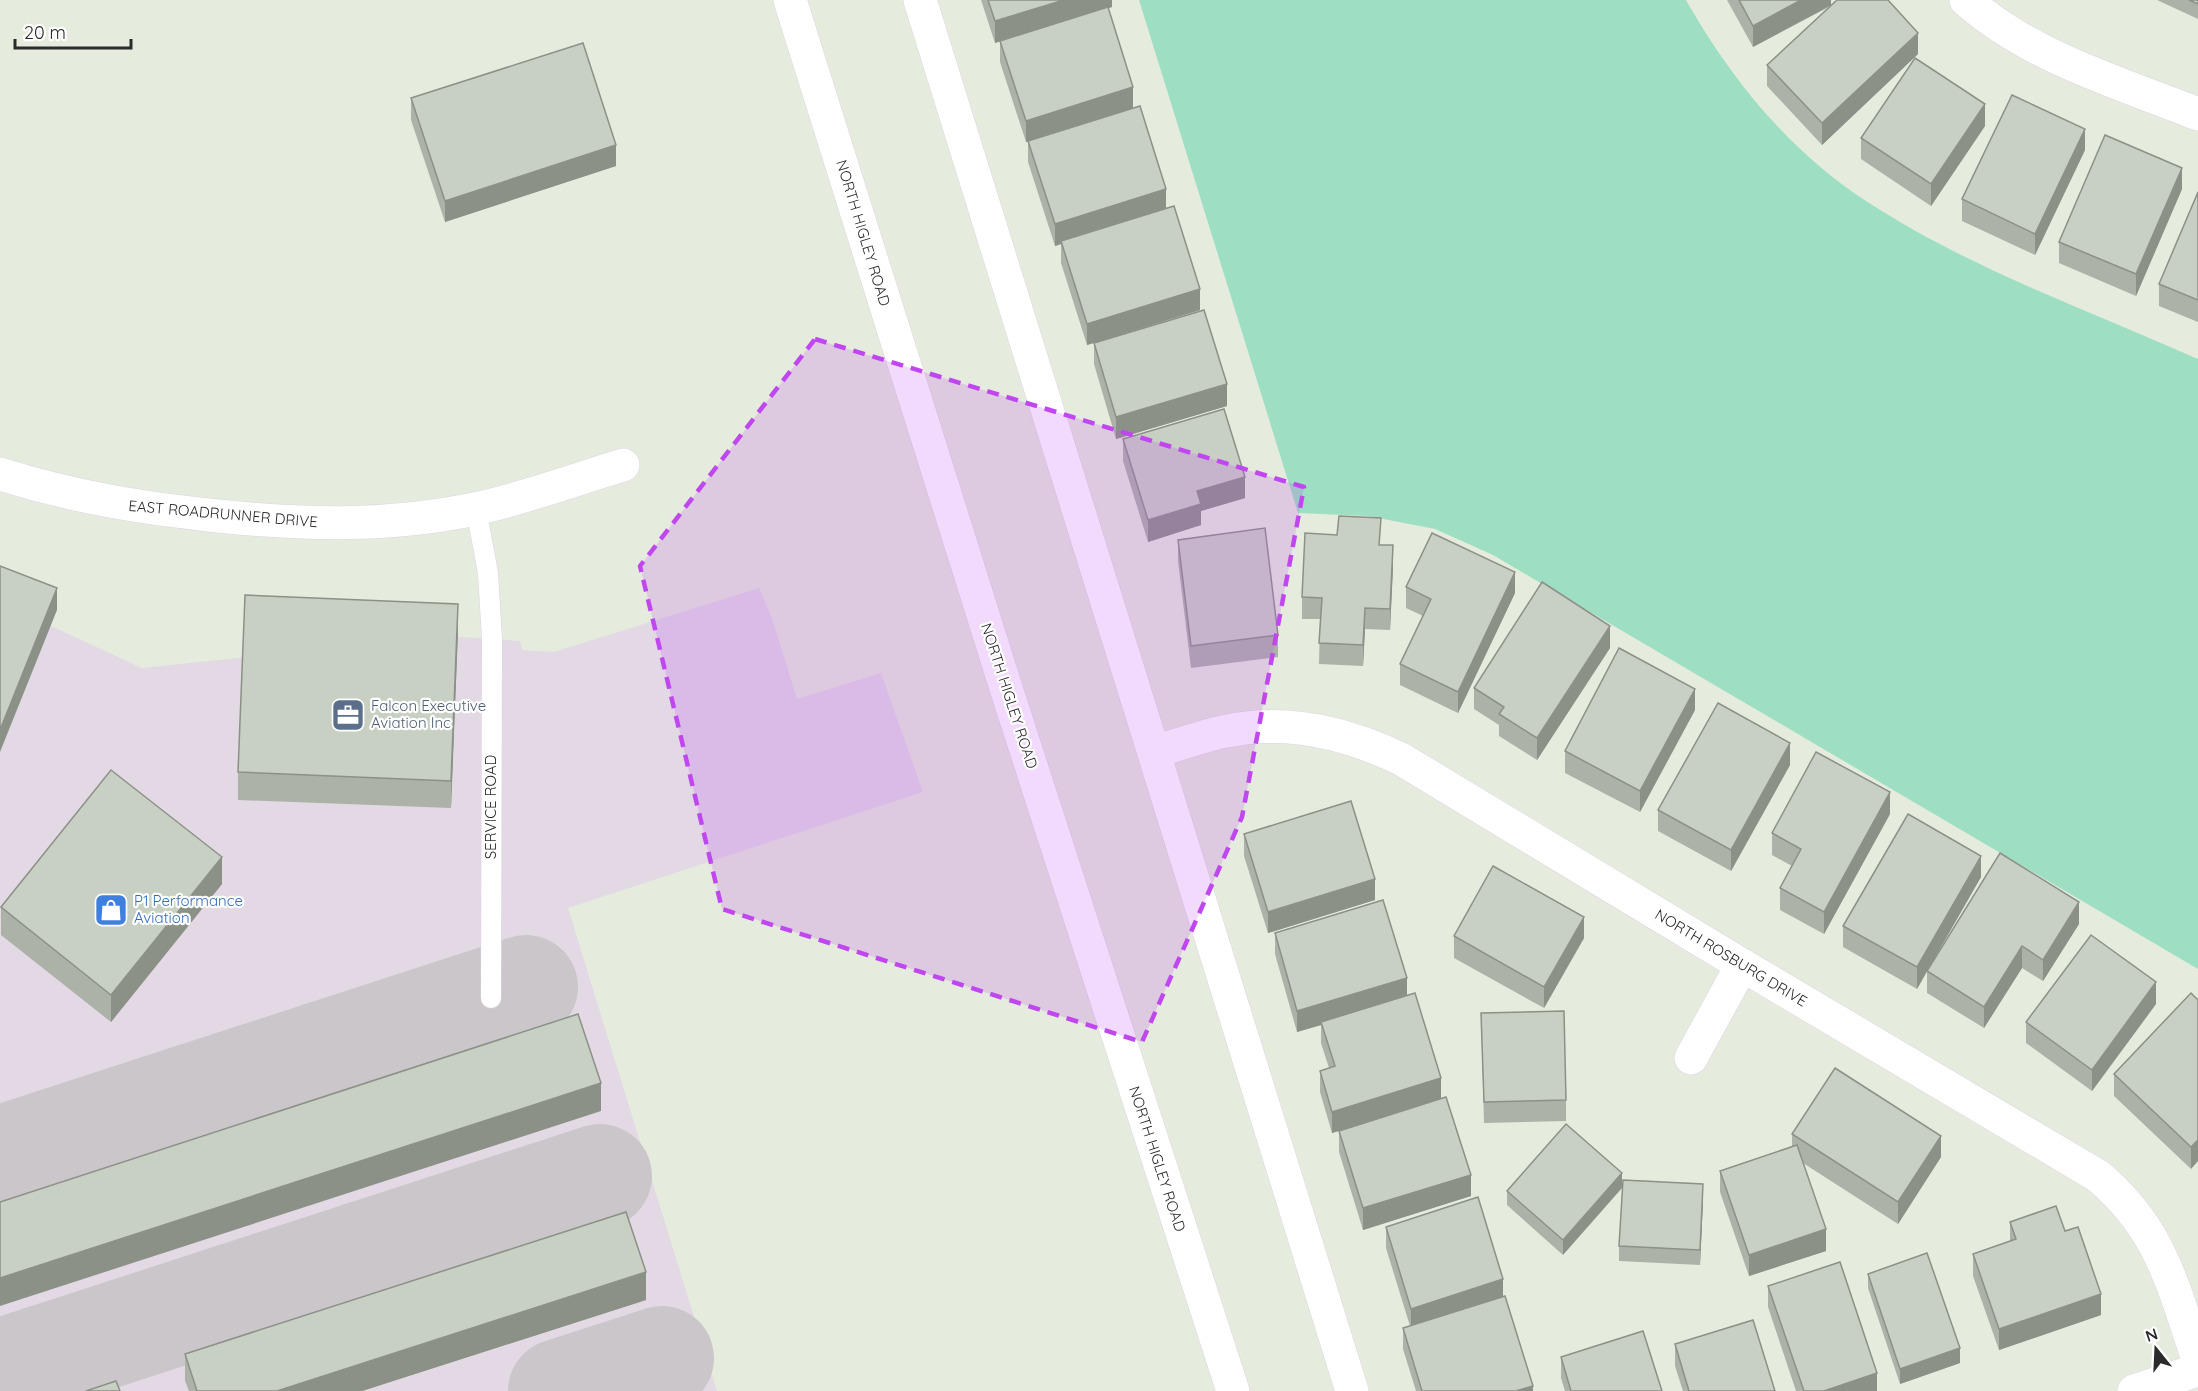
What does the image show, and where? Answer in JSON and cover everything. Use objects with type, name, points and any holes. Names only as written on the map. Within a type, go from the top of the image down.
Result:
[{"type":"street","name":"NORTH HIGLEY ROAD","points":[[790,0],[1014,711],[1233,1391]]},
{"type":"street","points":[[921,0],[1352,1391]]},
{"type":"street","points":[[1966,0],[2006,30],[2038,48],[2198,114]]},
{"type":"street","name":"EAST ROADRUNNER DRIVE","points":[[0,474],[58,493],[140,508],[288,523],[364,523],[476,508],[623,465]]},
{"type":"street","name":"NORTH ROSBURG DRIVE","points":[[1155,752],[1222,732],[1254,727],[1287,726],[1348,736],[1401,759],[2098,1176],[2121,1195],[2156,1242],[2198,1359]]},
{"type":"street","points":[[1691,1058],[1742,965]]},
{"type":"street","points":[[2134,1391],[2198,1371]]},
{"type":"lane","name":"SERVICE ROAD","points":[[476,508],[488,573],[492,639],[491,998]]},
{"type":"highlighted area","points":[[815,339],[1304,487],[1242,817],[1142,1042],[722,909],[640,566]]},
{"type":"shaded area","points":[[759,588],[772,618],[797,699],[881,673],[923,792],[568,908],[717,1391],[0,1391],[0,589],[49,625],[142,668],[445,636],[520,641],[522,650],[554,652]]},
{"type":"green space","points":[[1139,0],[1686,0],[1722,57],[1764,111],[1812,160],[1866,201],[1905,225],[1987,268],[2198,359],[2198,969],[1493,555],[1435,529],[1368,516],[1298,513]]},
{"type":"building","points":[[988,0],[1064,0],[995,21]]},
{"type":"building","points":[[1739,0],[1801,0],[1753,26]]},
{"type":"building","points":[[1837,0],[1888,0],[1918,33],[1822,123],[1767,65]]},
{"type":"building","points":[[1108,7],[1133,87],[1026,121],[1000,41]]},
{"type":"building","points":[[583,43],[616,145],[445,201],[411,98]]},
{"type":"building","points":[[1915,58],[1985,104],[1931,184],[1861,138]]},
{"type":"building","points":[[2012,95],[2085,129],[2035,234],[1962,199]]},
{"type":"building","points":[[1140,106],[1166,189],[1055,224],[1028,141]]},
{"type":"building","points":[[2105,135],[2182,168],[2136,274],[2059,242]]},
{"type":"building","points":[[2198,192],[2198,300],[2159,284]]},
{"type":"building","points":[[1174,206],[1200,289],[1087,324],[1061,241]]},
{"type":"building","points":[[1204,310],[1227,384],[1116,417],[1094,343]]},
{"type":"building","points":[[1224,409],[1245,477],[1197,491],[1201,504],[1148,520],[1123,439]]},
{"type":"building","points":[[1339,516],[1381,518],[1379,545],[1393,545],[1390,609],[1365,608],[1363,645],[1319,643],[1322,598],[1302,597],[1305,533],[1337,535]]},
{"type":"building","points":[[1265,528],[1278,635],[1191,646],[1178,540]]},
{"type":"building","points":[[1432,533],[1515,572],[1458,692],[1400,664],[1431,599],[1406,587]]},
{"type":"building","points":[[0,566],[57,588],[0,730]]},
{"type":"building","points":[[1542,582],[1610,626],[1537,738],[1499,714],[1504,707],[1474,688]]},
{"type":"building","name":"Falcon Executive Aviation Inc","points":[[245,595],[458,604],[451,781],[238,772]]},
{"type":"building","points":[[1619,648],[1695,689],[1640,791],[1565,751]]},
{"type":"building","points":[[1718,703],[1790,743],[1731,850],[1658,810]]},
{"type":"building","points":[[1816,752],[1890,792],[1824,912],[1780,888],[1801,849],[1772,833]]},
{"type":"building","name":"P1 Performance Aviation","points":[[111,770],[222,857],[111,995],[1,907]]},
{"type":"building","points":[[1351,801],[1375,879],[1268,912],[1244,834]]},
{"type":"building","points":[[1908,814],[1981,856],[1917,967],[1843,926]]},
{"type":"building","points":[[2000,853],[2079,902],[2043,960],[2022,946],[1984,1007],[1927,971]]},
{"type":"building","points":[[1493,866],[1584,917],[1544,987],[1454,936]]},
{"type":"building","points":[[1383,900],[1407,978],[1297,1011],[1275,933]]},
{"type":"building","points":[[2091,935],[2156,982],[2092,1070],[2026,1022]]},
{"type":"building","points":[[1415,993],[1441,1078],[1332,1112],[1320,1071],[1335,1066],[1321,1022]]},
{"type":"building","points":[[2191,993],[2198,1000],[2198,1140],[2191,1147],[2114,1074]]},
{"type":"building","points":[[1564,1011],[1566,1100],[1484,1102],[1481,1013]]},
{"type":"building","points":[[578,1014],[601,1083],[0,1278],[0,1202]]},
{"type":"building","points":[[1835,1068],[1941,1136],[1898,1202],[1792,1134]]},
{"type":"building","points":[[1446,1097],[1471,1175],[1363,1208],[1339,1131]]},
{"type":"building","points":[[1566,1124],[1622,1173],[1563,1240],[1507,1191]]},
{"type":"building","points":[[1797,1145],[1826,1229],[1749,1255],[1720,1171]]},
{"type":"building","points":[[1623,1180],[1703,1184],[1700,1250],[1619,1246]]},
{"type":"building","points":[[1478,1197],[1503,1279],[1411,1309],[1386,1227]]},
{"type":"building","points":[[2056,1206],[2065,1231],[2078,1227],[2101,1294],[1999,1329],[1973,1254],[2016,1239],[2010,1222]]},
{"type":"building","points":[[626,1212],[646,1272],[277,1391],[197,1391],[185,1354]]},
{"type":"building","points":[[1927,1253],[1960,1348],[1900,1369],[1868,1274]]},
{"type":"building","points":[[1840,1262],[1877,1373],[1824,1391],[1804,1391],[1768,1286]]},
{"type":"building","points":[[1505,1296],[1533,1386],[1516,1391],[1422,1391],[1403,1328]]},
{"type":"building","points":[[1753,1320],[1775,1391],[1689,1391],[1675,1344]]},
{"type":"building","points":[[1643,1331],[1662,1391],[1571,1391],[1561,1357]]},
{"type":"building","points":[[116,1381],[120,1391],[86,1391]]},
{"type":"taxiway","points":[[0,1158],[526,987]]},
{"type":"taxiway","points":[[0,1371],[600,1176]]},
{"type":"taxiway","points":[[560,1391],[662,1358]]},
{"type":"place","name":"Falcon Executive Aviation Inc","points":[[348,715]]},
{"type":"place","name":"P1 Performance Aviation","points":[[111,910]]}]
